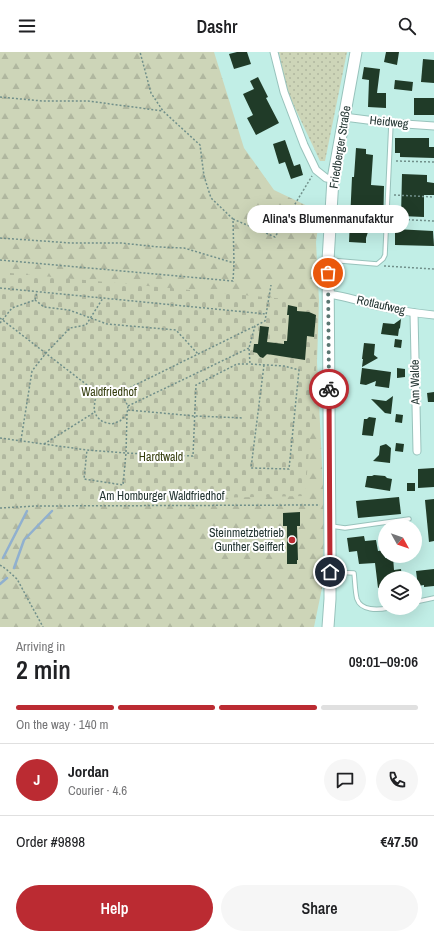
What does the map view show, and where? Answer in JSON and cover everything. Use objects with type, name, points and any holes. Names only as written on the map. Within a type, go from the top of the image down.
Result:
[{"type":"street","points":[[274,52],[284,92],[304,145],[316,170],[326,178],[333,179]]},
{"type":"street","name":"Friedberger Straße","points":[[328,627],[330,599],[330,526],[328,260],[333,179],[356,52]]},
{"type":"street","name":"Heidweg","points":[[344,117],[390,123],[434,126]]},
{"type":"street","name":"Rotlaufweg","points":[[328,294],[343,296],[374,305],[414,313],[434,315]]},
{"type":"street","name":"Am Walde","points":[[414,313],[417,451]]},
{"type":"lane","points":[[328,260],[377,264],[383,259],[385,254],[390,123]]},
{"type":"lane","points":[[330,526],[346,528],[378,523]]},
{"type":"lane","points":[[330,572],[354,573],[357,600],[362,606],[378,609]]},
{"type":"lane","points":[[422,601],[434,598]]},
{"type":"path","points":[[140,52],[151,93],[163,111],[200,145],[204,176],[212,198],[233,219],[275,237],[316,170]]},
{"type":"path","points":[[0,97],[42,101],[88,100],[163,111]]},
{"type":"path","points":[[389,161],[434,162]]},
{"type":"path","points":[[388,195],[434,197]]},
{"type":"path","points":[[0,260],[233,281],[233,219]]},
{"type":"path","points":[[386,219],[434,221]]},
{"type":"path","points":[[0,238],[71,243],[121,243],[184,248],[234,263]]},
{"type":"path","points":[[380,261],[384,266],[434,269]]},
{"type":"path","points":[[119,394],[265,321],[271,285]]},
{"type":"path","points":[[0,288],[266,314]]},
{"type":"path","points":[[35,300],[37,292]]},
{"type":"path","points":[[21,440],[32,372],[46,353],[70,328],[86,325],[103,298]]},
{"type":"path","points":[[35,300],[44,307],[69,310],[107,324],[176,330],[198,354]]},
{"type":"path","points":[[0,323],[12,308],[35,300]]},
{"type":"path","points":[[0,318],[100,395]]},
{"type":"path","points":[[250,364],[249,348],[255,326]]},
{"type":"path","points":[[128,406],[249,348]]},
{"type":"path","points":[[0,438],[87,450],[193,456],[196,385],[237,364],[250,364],[284,366],[299,370],[289,469],[251,468],[264,365]]},
{"type":"path","points":[[87,450],[84,480],[123,485],[128,406],[122,395],[112,390],[103,392],[96,400],[94,410],[97,417],[103,422],[112,424],[120,421],[127,414]]},
{"type":"path","points":[[128,410],[195,416],[243,418]]},
{"type":"path","points":[[44,444],[95,412]]},
{"type":"path","name":"Am Homburger Waldfriedhof","points":[[0,508],[36,506],[324,505]]},
{"type":"path","points":[[0,565],[16,579],[43,627]]},
{"type":"green space","name":"Hardtwald","points":[[0,52],[214,52],[244,148],[274,190],[320,212],[316,242],[319,301],[317,362],[324,505],[324,540],[322,588],[314,627],[0,627]]},
{"type":"green space","points":[[279,52],[347,52],[325,161],[320,161],[286,89]]},
{"type":"green space","name":"Waldfriedhof","points":[[0,272],[318,302],[316,370],[305,496],[0,502]]},
{"type":"building","points":[[247,52],[251,64],[234,69],[229,54]]},
{"type":"building","points":[[386,52],[399,52],[397,65],[384,62]]},
{"type":"building","points":[[423,59],[434,60],[434,83],[421,82]]},
{"type":"building","points":[[364,67],[380,69],[377,93],[386,93],[386,108],[368,107],[369,80],[362,79]]},
{"type":"building","points":[[258,77],[268,97],[266,98],[279,123],[256,135],[247,118],[253,115],[243,94],[254,89],[250,81]]},
{"type":"building","points":[[395,80],[413,82],[412,91],[394,89]]},
{"type":"building","points":[[414,98],[434,98],[434,115],[414,115]]},
{"type":"building","points":[[395,138],[429,138],[429,147],[434,147],[434,158],[400,157],[400,153],[395,153]]},
{"type":"building","points":[[285,140],[294,166],[300,164],[303,175],[291,179],[285,162],[279,164],[273,144]]},
{"type":"building","points":[[356,148],[366,149],[366,154],[373,155],[371,185],[384,186],[383,232],[368,232],[366,243],[349,242],[352,177],[354,177]]},
{"type":"building","points":[[402,174],[427,175],[427,182],[434,183],[434,195],[424,195],[424,217],[401,216]]},
{"type":"building","points":[[395,229],[433,231],[434,246],[395,245]]},
{"type":"building","points":[[288,305],[297,307],[297,311],[309,312],[316,315],[314,337],[307,336],[305,360],[267,354],[263,358],[260,357],[257,353],[253,352],[254,344],[258,344],[260,326],[269,327],[267,342],[284,344],[284,341],[287,341],[289,315],[287,315]]},
{"type":"building","points":[[401,319],[398,336],[381,334],[383,323],[394,324]]},
{"type":"building","points":[[395,339],[402,340],[401,348],[394,347]]},
{"type":"building","points":[[364,343],[375,344],[374,355],[378,358],[362,367],[362,359]]},
{"type":"building","points":[[362,368],[391,372],[389,388],[375,386],[376,381],[366,385],[360,384]]},
{"type":"building","points":[[397,368],[405,369],[405,377],[397,378]]},
{"type":"building","points":[[434,392],[434,402],[428,402],[427,393]]},
{"type":"building","points":[[393,396],[391,414],[385,413],[371,399],[386,401]]},
{"type":"building","points":[[396,414],[403,415],[402,423],[395,422]]},
{"type":"building","points":[[369,417],[376,418],[373,436],[362,435],[364,419]]},
{"type":"building","points":[[396,443],[404,444],[403,452],[395,451]]},
{"type":"building","points":[[386,444],[391,448],[390,463],[373,461],[379,455],[380,446]]},
{"type":"building","points":[[434,468],[434,487],[418,488],[418,469]]},
{"type":"building","points":[[367,476],[385,476],[392,479],[390,491],[365,487]]},
{"type":"building","points":[[407,483],[415,483],[415,491],[407,491]]},
{"type":"building","points":[[399,497],[401,514],[358,518],[356,501]]},
{"type":"building","points":[[434,499],[434,541],[429,542],[425,500]]},
{"type":"building","name":"Steinmetzbetrieb Gunther Seiffert","points":[[300,512],[300,526],[297,526],[297,564],[287,564],[287,526],[283,526],[283,513]]},
{"type":"building","points":[[364,536],[365,541],[376,540],[378,563],[393,563],[394,570],[401,569],[401,571],[378,571],[378,588],[375,563],[359,564],[357,551],[349,552],[347,538]]},
{"type":"building","points":[[434,569],[434,586],[424,587],[424,585],[422,585],[422,571],[416,571]]},
{"type":"waterway","points":[[3,558],[27,511]]},
{"type":"waterway","points":[[14,568],[24,540],[52,511]]},
{"type":"waterway","points":[[0,584],[7,578]]},
{"type":"way so far","points":[[328,273],[329,389]]},
{"type":"place","name":"Alina's Blumenmanufaktur","points":[[328,273]]},
{"type":"place","name":"Steinmetzbetrieb Gunther Seiffert","points":[[292,540]]},
{"type":"route","points":[[329,389],[330,572]]}]
